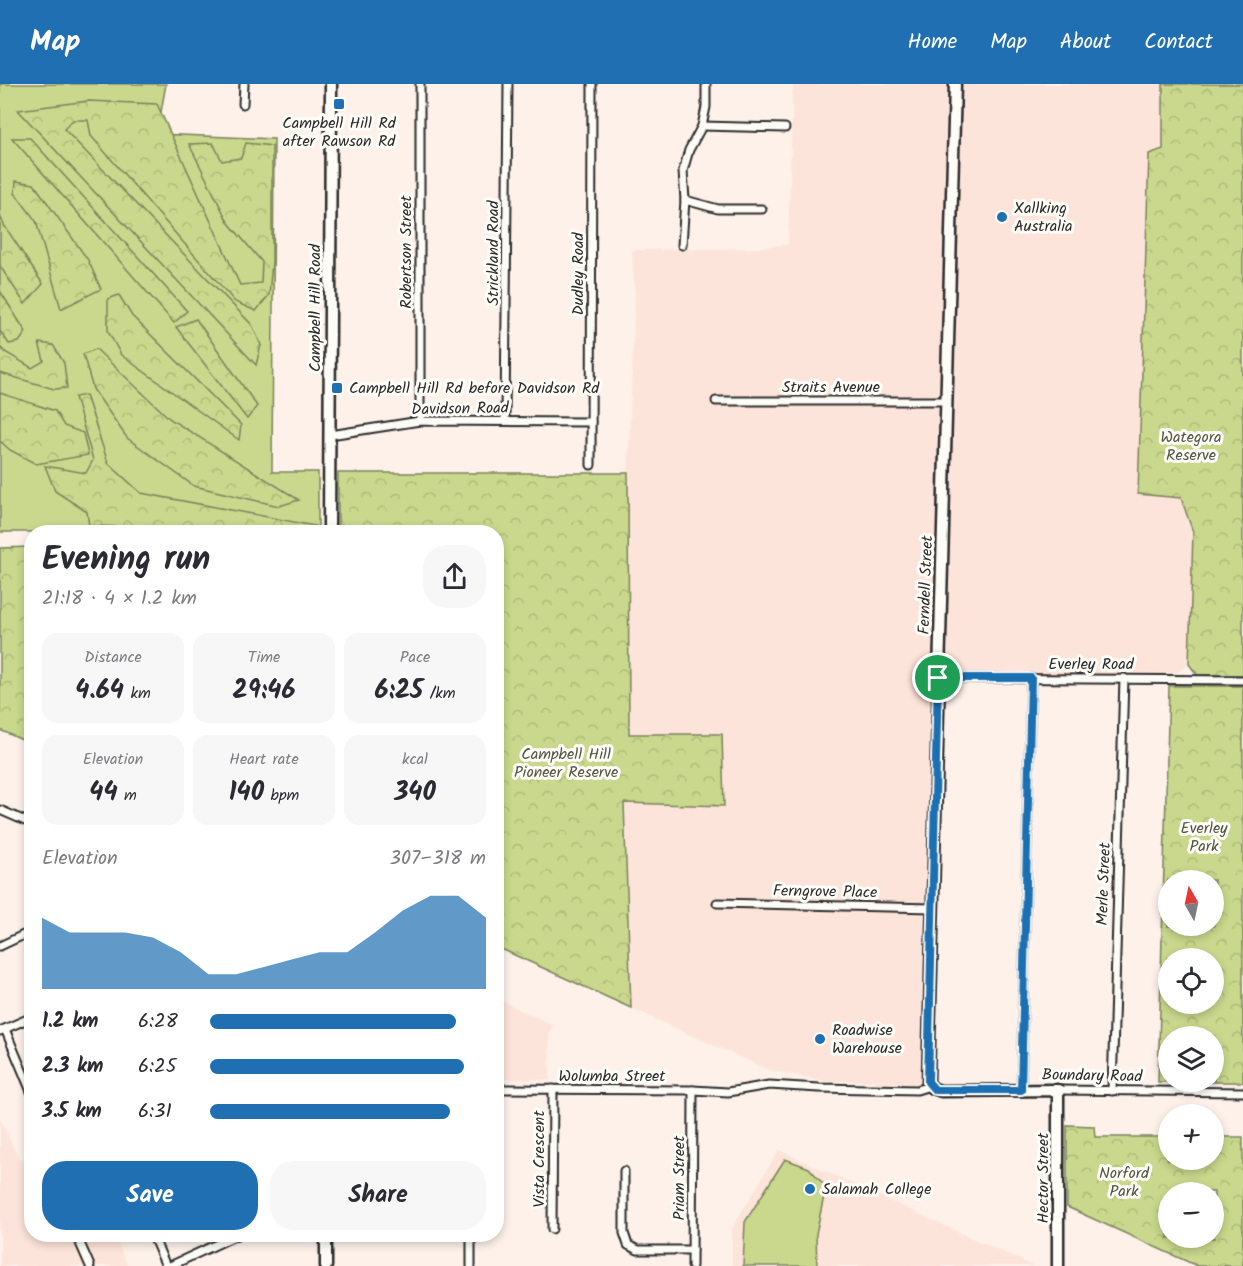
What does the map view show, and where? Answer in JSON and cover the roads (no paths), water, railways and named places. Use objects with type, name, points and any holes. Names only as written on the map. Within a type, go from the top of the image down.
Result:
[{"type":"main road","name":"Campbell Hill Road","points":[[329,525],[331,84]]},
{"type":"main road","name":"Ferndell Street","points":[[930,1086],[928,1077],[955,84]]},
{"type":"main road","name":"Boundary Road","points":[[930,1086],[940,1091],[1058,1090]]},
{"type":"main road","name":"Hector Street","points":[[1058,1090],[1058,1266]]},
{"type":"main road","points":[[326,1242],[326,1266]]},
{"type":"street","points":[[243,104],[244,84]]},
{"type":"street","name":"Robertson Street","points":[[420,84],[420,421]]},
{"type":"street","name":"Strickland Road","points":[[505,422],[508,84]]},
{"type":"street","name":"Dudley Road","points":[[591,465],[592,84]]},
{"type":"street","points":[[682,245],[685,161],[702,126],[706,107],[706,84]]},
{"type":"street","points":[[702,126],[785,128]]},
{"type":"street","points":[[684,200],[718,209],[762,209]]},
{"type":"street","name":"Straits Avenue","points":[[716,402],[946,401]]},
{"type":"street","name":"Davidson Road","points":[[330,435],[420,421],[591,422]]},
{"type":"street","name":"Everley Road","points":[[938,678],[1243,680]]},
{"type":"street","points":[[1021,1090],[1031,678]]},
{"type":"street","name":"Merle Street","points":[[1112,1091],[1124,678]]},
{"type":"street","points":[[0,810],[24,820]]},
{"type":"street","name":"Ferngrove Place","points":[[717,903],[933,908]]},
{"type":"street","points":[[0,946],[24,935]]},
{"type":"street","points":[[24,1020],[2,1030],[24,1077]]},
{"type":"street","name":"Boundary Road","points":[[728,1092],[769,1085],[917,1090],[930,1086]]},
{"type":"street","name":"Wolumba Street","points":[[504,1089],[728,1092]]},
{"type":"street","name":"Vista Crescent","points":[[552,1229],[553,1089]]},
{"type":"street","name":"Priam Street","points":[[692,1266],[693,1090]]},
{"type":"street","name":"Boundary Road","points":[[1058,1090],[1243,1092]]},
{"type":"street","points":[[624,1171],[624,1233],[628,1245],[638,1250],[692,1250]]},
{"type":"street","points":[[80,1242],[90,1266]]},
{"type":"street","points":[[156,1242],[168,1266],[221,1242]]},
{"type":"street","points":[[471,1242],[471,1266]]},
{"type":"place","name":"Campbell Hill Rd after Rawson Rd","points":[[339,104]]},
{"type":"place","name":"Xallking Australia","points":[[1002,217]]},
{"type":"place","name":"Campbell Hill Rd before Davidson Rd","points":[[337,388]]},
{"type":"place","name":"Roadwise Warehouse","points":[[820,1039]]},
{"type":"place","name":"Salamah College","points":[[810,1189]]},
{"type":"park label","name":"Wategora Reserve","points":[[1191,446]]},
{"type":"park label","name":"Campbell Hill Pioneer Reserve","points":[[566,763]]},
{"type":"park label","name":"Everley Park","points":[[1204,837]]},
{"type":"park label","name":"Norford Park","points":[[1124,1182]]}]
